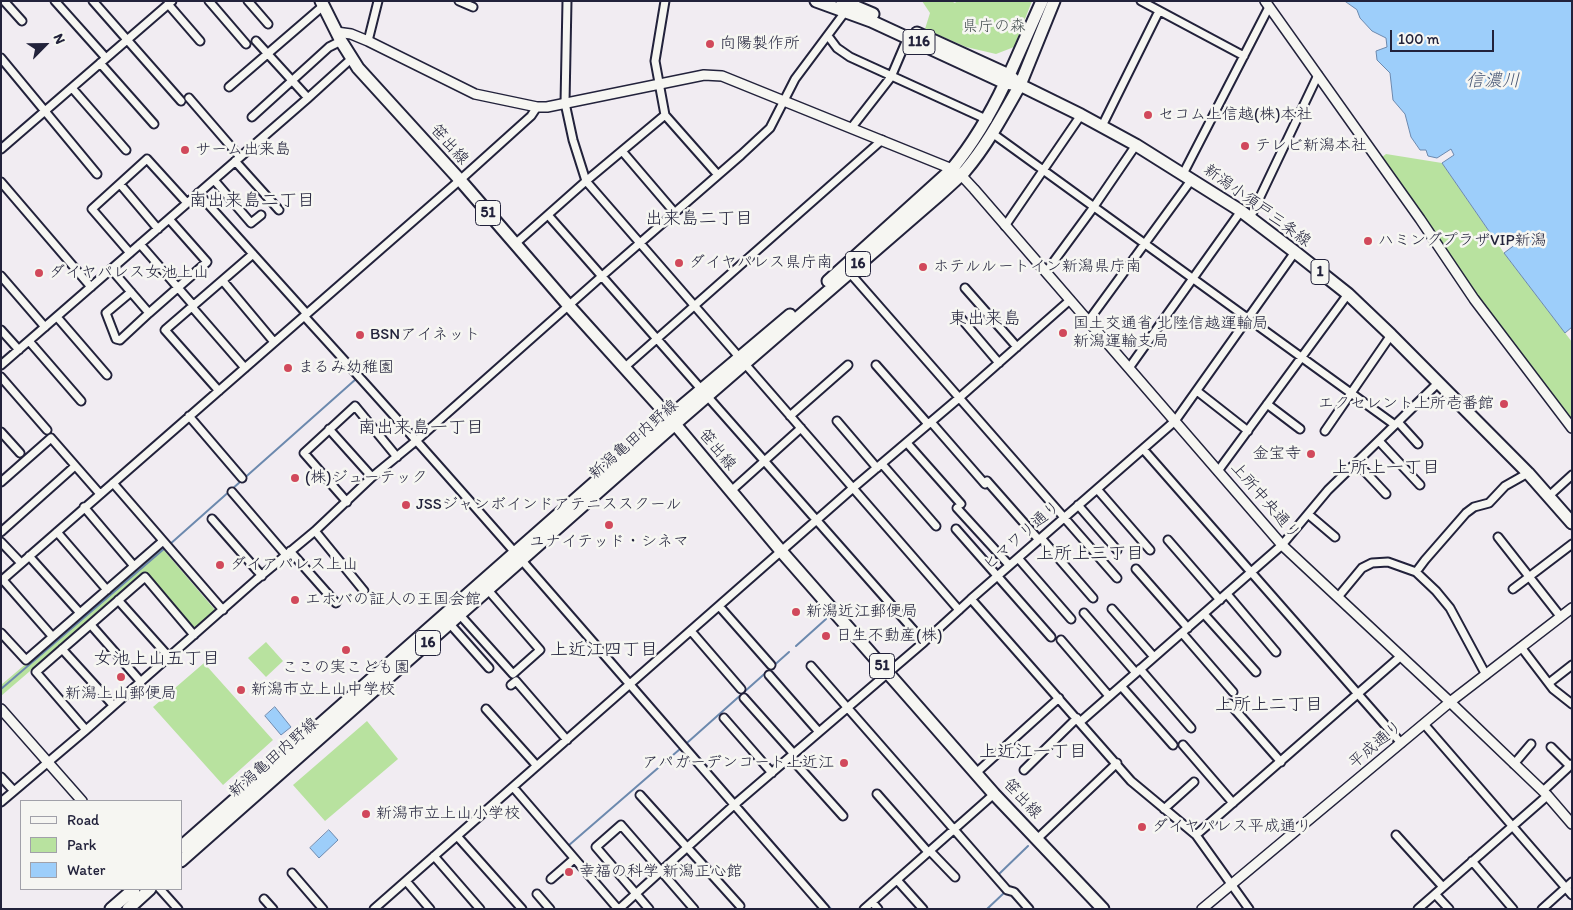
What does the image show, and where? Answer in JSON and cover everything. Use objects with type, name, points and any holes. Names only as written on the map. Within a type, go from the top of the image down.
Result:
[{"type":"main road","name":"116","points":[[816,1],[844,7],[929,38],[1007,79]]},
{"type":"main road","name":"新潟亀田内野線","points":[[182,846],[518,557],[741,361],[796,309],[956,172],[988,120],[1042,1]]},
{"type":"main road","name":"新潟亀田内野線","points":[[741,361],[939,195],[956,172],[992,133],[1020,85],[1054,1]]},
{"type":"main road","name":"笹出線","points":[[322,4],[351,59],[379,92],[460,180],[569,306],[625,367],[781,551],[994,794],[1103,909]]},
{"type":"main road","name":"116","points":[[844,7],[871,21],[1020,85]]},
{"type":"main road","name":"新潟小須戸三条線","points":[[1020,85],[1102,126],[1187,176],[1241,211],[1348,294],[1439,382],[1528,473],[1572,523]]},
{"type":"main road","name":"新潟亀田内野線","points":[[182,861],[488,590],[518,557]]},
{"type":"main road","points":[[112,909],[133,890]]},
{"type":"main road","points":[[128,909],[149,890]]},
{"type":"street","points":[[4,1],[22,21]]},
{"type":"street","points":[[56,1],[154,124]]},
{"type":"street","points":[[93,1],[181,101]]},
{"type":"street","points":[[209,1],[246,44]]},
{"type":"street","points":[[248,1],[268,24]]},
{"type":"street","points":[[368,41],[378,1]]},
{"type":"street","points":[[459,1],[473,7]]},
{"type":"street","points":[[567,1],[565,103],[573,140],[586,181],[959,610]]},
{"type":"street","points":[[665,1],[655,61],[666,114],[718,175]]},
{"type":"street","points":[[1141,1],[1244,56]]},
{"type":"street","points":[[1,149],[170,3],[200,41]]},
{"type":"street","points":[[230,87],[322,4]]},
{"type":"street","points":[[1088,320],[1144,242],[1187,176],[1267,4]]},
{"type":"street","points":[[1267,4],[1474,299],[1572,428]]},
{"type":"street","points":[[1,802],[315,531],[372,477],[398,457],[770,128],[782,101],[795,79],[828,36],[844,7]]},
{"type":"street","points":[[1102,126],[1159,11]]},
{"type":"street","points":[[252,117],[329,47],[338,36],[351,34],[475,94],[537,107],[547,107],[704,75],[722,76],[882,140],[956,172]]},
{"type":"street","points":[[828,36],[837,48],[850,57],[988,120]]},
{"type":"street","points":[[852,128],[891,77],[908,37]]},
{"type":"street","points":[[256,41],[308,98]]},
{"type":"street","points":[[1,58],[97,174]]},
{"type":"street","points":[[1,366],[351,59]]},
{"type":"street","points":[[1250,218],[1318,76]]},
{"type":"street","points":[[72,88],[126,150]]},
{"type":"street","points":[[189,98],[279,210]]},
{"type":"street","points":[[52,636],[2,580],[460,180],[531,116],[537,107]]},
{"type":"street","points":[[515,244],[666,114]]},
{"type":"street","points":[[1005,226],[1044,172],[1081,115]]},
{"type":"street","points":[[992,133],[1093,208],[1144,242],[1193,280],[1397,423],[1418,444]]},
{"type":"street","points":[[625,367],[882,140]]},
{"type":"street","points":[[1046,272],[1136,145]]},
{"type":"street","points":[[622,151],[675,213]]},
{"type":"street","points":[[130,253],[92,209],[147,159],[187,203]]},
{"type":"street","name":"上所中央通り","points":[[956,172],[1088,320],[1282,545],[1545,793],[1572,824]]},
{"type":"street","points":[[214,180],[251,223],[261,215]]},
{"type":"street","points":[[1,182],[91,287]]},
{"type":"street","points":[[120,184],[158,228]]},
{"type":"street","points":[[198,193],[417,440],[825,909]]},
{"type":"street","points":[[1129,368],[1241,211]]},
{"type":"street","points":[[548,215],[924,642]]},
{"type":"street","points":[[131,292],[106,313],[116,339],[120,340],[207,262],[169,219]]},
{"type":"street","points":[[140,244],[245,368]]},
{"type":"street","name":"ヒマワリ通り","points":[[619,909],[734,805],[924,642],[971,598],[1175,421],[1295,252]]},
{"type":"street","points":[[218,391],[165,330],[253,254]]},
{"type":"street","points":[[111,269],[149,313]]},
{"type":"street","points":[[849,272],[1117,578]]},
{"type":"street","points":[[1,276],[45,327]]},
{"type":"street","points":[[222,281],[274,342]]},
{"type":"street","points":[[965,288],[1017,347]]},
{"type":"street","points":[[1218,471],[1348,294]]},
{"type":"street","points":[[377,908],[781,551],[960,398],[1070,300]]},
{"type":"street","points":[[959,316],[999,363]]},
{"type":"street","points":[[57,317],[107,375]]},
{"type":"street","points":[[1,330],[19,350]]},
{"type":"street","points":[[1325,431],[1391,335]]},
{"type":"street","points":[[29,341],[81,401]]},
{"type":"street","points":[[876,365],[1093,598]]},
{"type":"street","points":[[790,416],[848,366]]},
{"type":"street","points":[[1,378],[47,430]]},
{"type":"street","points":[[1024,770],[1079,720],[1121,686],[1282,545],[1328,490],[1439,382]]},
{"type":"street","points":[[1197,391],[1248,431]]},
{"type":"street","points":[[1267,404],[1300,429]]},
{"type":"street","points":[[347,502],[304,453],[355,406],[398,457]]},
{"type":"street","points":[[189,416],[242,478]]},
{"type":"street","points":[[837,421],[936,526]]},
{"type":"street","points":[[731,491],[801,428]]},
{"type":"street","points":[[329,429],[372,477]]},
{"type":"street","points":[[1,432],[20,453]]},
{"type":"street","points":[[1,482],[51,438],[100,494]]},
{"type":"street","points":[[1379,441],[1420,485]]},
{"type":"street","points":[[907,443],[1009,565]]},
{"type":"street","points":[[1143,448],[1401,743]]},
{"type":"street","points":[[1357,463],[1386,494]]},
{"type":"street","points":[[1,532],[75,466]]},
{"type":"street","points":[[1416,572],[1466,513],[1474,507],[1488,502],[1505,486],[1528,473]]},
{"type":"street","points":[[1549,496],[1572,475]]},
{"type":"street","points":[[113,483],[222,610]]},
{"type":"street","points":[[1097,489],[1150,550]]},
{"type":"street","points":[[232,492],[336,603]]},
{"type":"street","points":[[1078,505],[1117,550]]},
{"type":"street","points":[[84,507],[134,566]]},
{"type":"street","points":[[1308,514],[1335,537]]},
{"type":"street","points":[[212,519],[262,576]]},
{"type":"street","points":[[956,529],[1051,637]]},
{"type":"street","points":[[315,531],[364,590]]},
{"type":"street","points":[[56,532],[106,590]]},
{"type":"street","points":[[1498,537],[1560,616]]},
{"type":"street","points":[[1168,540],[1220,600]]},
{"type":"street","points":[[1,542],[21,563]]},
{"type":"street","points":[[1,633],[26,660],[134,566],[164,543]]},
{"type":"street","points":[[1513,589],[1572,544]]},
{"type":"street","points":[[30,556],[80,613]]},
{"type":"street","points":[[1018,558],[1071,619]]},
{"type":"street","points":[[1338,597],[1362,568],[1372,563],[1388,562],[1416,572],[1450,608],[1486,674]]},
{"type":"street","points":[[1136,569],[1188,628]]},
{"type":"street","points":[[86,730],[36,672],[62,649],[144,577],[194,635]]},
{"type":"street","points":[[460,615],[513,674],[540,650],[488,590]]},
{"type":"street","points":[[1226,594],[1276,652]]},
{"type":"street","points":[[971,598],[1132,781],[1196,835],[1248,909]]},
{"type":"street","points":[[118,600],[169,657]]},
{"type":"street","points":[[719,606],[771,665]]},
{"type":"street","name":"平成通り","points":[[1202,909],[1450,702],[1572,608]]},
{"type":"street","points":[[1112,609],[1154,657]]},
{"type":"street","points":[[1084,613],[1191,728]]},
{"type":"street","points":[[1204,614],[1256,672]]},
{"type":"street","points":[[91,624],[141,682]]},
{"type":"street","points":[[450,624],[489,668]]},
{"type":"street","points":[[690,631],[741,689]]},
{"type":"street","points":[[1182,633],[1233,692]]},
{"type":"street","points":[[1061,640],[1109,696]]},
{"type":"street","points":[[1521,647],[1553,689],[1572,704]]},
{"type":"street","points":[[62,649],[113,705]]},
{"type":"street","points":[[1196,835],[1401,656]]},
{"type":"street","points":[[1549,683],[1572,665]]},
{"type":"street","points":[[810,666],[1006,890],[1014,892],[1029,909]]},
{"type":"street","points":[[769,675],[819,732]]},
{"type":"street","points":[[511,685],[516,681],[567,740]]},
{"type":"street","points":[[1121,686],[1173,745]]},
{"type":"street","points":[[744,698],[843,816]]},
{"type":"street","points":[[976,772],[1059,698]]},
{"type":"street","points":[[1230,704],[1280,762]]},
{"type":"street","points":[[1,709],[81,800]]},
{"type":"street","points":[[486,709],[537,766]]},
{"type":"street","points":[[724,718],[772,773]]},
{"type":"street","points":[[1424,724],[1572,895]]},
{"type":"street","points":[[1183,744],[1233,803]]},
{"type":"street","points":[[1514,764],[1531,744]]},
{"type":"street","points":[[1418,909],[1512,825],[1571,765],[1551,747]]},
{"type":"street","points":[[1037,839],[1117,764]]},
{"type":"street","points":[[1,776],[14,791]]},
{"type":"street","points":[[1164,809],[1194,782]]},
{"type":"street","points":[[513,787],[619,909]]},
{"type":"street","points":[[877,794],[954,877]]},
{"type":"street","points":[[864,909],[994,794]]},
{"type":"street","points":[[640,795],[740,906]]},
{"type":"street","points":[[649,909],[596,847],[621,825],[694,909]]},
{"type":"street","points":[[1396,834],[1443,887]]},
{"type":"street","points":[[457,836],[522,909]]},
{"type":"street","points":[[434,856],[480,909]]},
{"type":"street","points":[[551,879],[574,859]]},
{"type":"street","points":[[1472,861],[1513,909]]},
{"type":"street","points":[[292,873],[323,909]]},
{"type":"street","points":[[897,880],[922,909]]},
{"type":"street","points":[[406,881],[430,909]]},
{"type":"street","points":[[1542,909],[1572,882]]},
{"type":"street","points":[[161,890],[178,909]]},
{"type":"street","points":[[537,894],[550,909]]},
{"type":"street","points":[[1436,894],[1449,909]]},
{"type":"street","points":[[264,899],[273,909]]},
{"type":"street","points":[[872,902],[878,909]]},
{"type":"green space","name":"県庁の森","points":[[922,1],[951,1],[955,3],[957,1],[1032,1],[1014,47],[996,54],[966,47],[925,29],[930,13]]},
{"type":"green space","points":[[1386,154],[1442,163],[1504,253],[1572,342],[1572,423],[1498,325],[1404,192],[1381,158]]},
{"type":"green space","points":[[162,548],[216,611],[195,631],[144,573],[1,696],[1,685]]},
{"type":"green space","points":[[266,642],[283,661],[266,677],[248,658]]},
{"type":"green space","points":[[204,663],[273,740],[223,785],[153,707]]},
{"type":"green space","points":[[367,721],[398,759],[325,821],[293,785]]},
{"type":"water","name":"信濃川","points":[[1345,1],[1572,1],[1572,327],[1565,333],[1504,253],[1516,244],[1513,239],[1500,247],[1442,163],[1454,155],[1451,149],[1437,158],[1428,156],[1426,150],[1420,150],[1411,137],[1405,114],[1393,100],[1390,73],[1377,60],[1376,51],[1387,47],[1386,38],[1372,31],[1360,18],[1357,10]]},
{"type":"water","points":[[275,707],[291,727],[281,735],[265,716]]},
{"type":"water","points":[[329,830],[338,840],[319,858],[310,848]]},
{"type":"waterway","points":[[169,545],[356,379]]},
{"type":"waterway","points":[[1,689],[165,548]]},
{"type":"waterway","points":[[796,646],[826,619]]},
{"type":"waterway","points":[[688,742],[789,652]]},
{"type":"waterway","points":[[569,847],[680,749]]},
{"type":"waterway","points":[[741,807],[831,909]]},
{"type":"waterway","points":[[998,875],[1028,846]]},
{"type":"waterway","points":[[572,851],[613,897]]},
{"type":"waterway","points":[[987,909],[1005,892]]},
{"type":"place","name":"向陽製作所","points":[[710,44]]},
{"type":"place","name":"セコム上信越(株)本社","points":[[1148,115]]},
{"type":"place","name":"テレビ新潟本社","points":[[1245,146]]},
{"type":"place","name":"サーム出来島","points":[[185,150]]},
{"type":"place","name":"ハミングプラザVIP新潟","points":[[1368,241]]},
{"type":"place","name":"ダイヤパレス県庁南","points":[[679,263]]},
{"type":"place","name":"ホテルルートイン新潟県庁南","points":[[923,267]]},
{"type":"place","name":"ダイヤパレス女池上山","points":[[39,273]]},
{"type":"place","name":"国土交通省 北陸信越運輸局 新潟運輸支局","points":[[1063,333]]},
{"type":"place","name":"BSNアイネット","points":[[360,335]]},
{"type":"place","name":"まるみ幼稚園","points":[[288,368]]},
{"type":"place","name":"エクセレント上所壱番館","points":[[1504,404]]},
{"type":"place","name":"金宝寺","points":[[1311,454]]},
{"type":"place","name":"(株)ジューテック","points":[[295,478]]},
{"type":"place","name":"JSSジャンボインドアテニススクール","points":[[406,505]]},
{"type":"place","name":"ユナイテッド・シネマ","points":[[609,525]]},
{"type":"place","name":"ダイアパレス上山","points":[[220,565]]},
{"type":"place","name":"エホバの証人の王国会館","points":[[295,600]]},
{"type":"place","name":"新潟近江郵便局","points":[[796,612]]},
{"type":"place","name":"日生不動産(株)","points":[[826,636]]},
{"type":"place","name":"ここの実こども園","points":[[346,650]]},
{"type":"place","name":"新潟上山郵便局","points":[[121,677]]},
{"type":"place","name":"新潟市立上山中学校","points":[[241,690]]},
{"type":"place","name":"アパガーデンコート上近江","points":[[844,763]]},
{"type":"place","name":"新潟市立上山小学校","points":[[366,814]]},
{"type":"place","name":"ダイヤパレス平成通り","points":[[1142,827]]},
{"type":"place","name":"幸福の科学 新潟正心館","points":[[569,872]]},
{"type":"district","name":"南出来島二丁目","points":[[252,201]]},
{"type":"district","name":"出来島二丁目","points":[[699,219]]},
{"type":"district","name":"東出来島","points":[[985,319]]},
{"type":"district","name":"南出来島一丁目","points":[[421,428]]},
{"type":"district","name":"上所上一丁目","points":[[1386,468]]},
{"type":"district","name":"上所上三丁目","points":[[1090,554]]},
{"type":"district","name":"上近江四丁目","points":[[604,650]]},
{"type":"district","name":"女池上山五丁目","points":[[157,659]]},
{"type":"district","name":"上所上二丁目","points":[[1269,705]]},
{"type":"district","name":"上近江一丁目","points":[[1033,752]]}]
